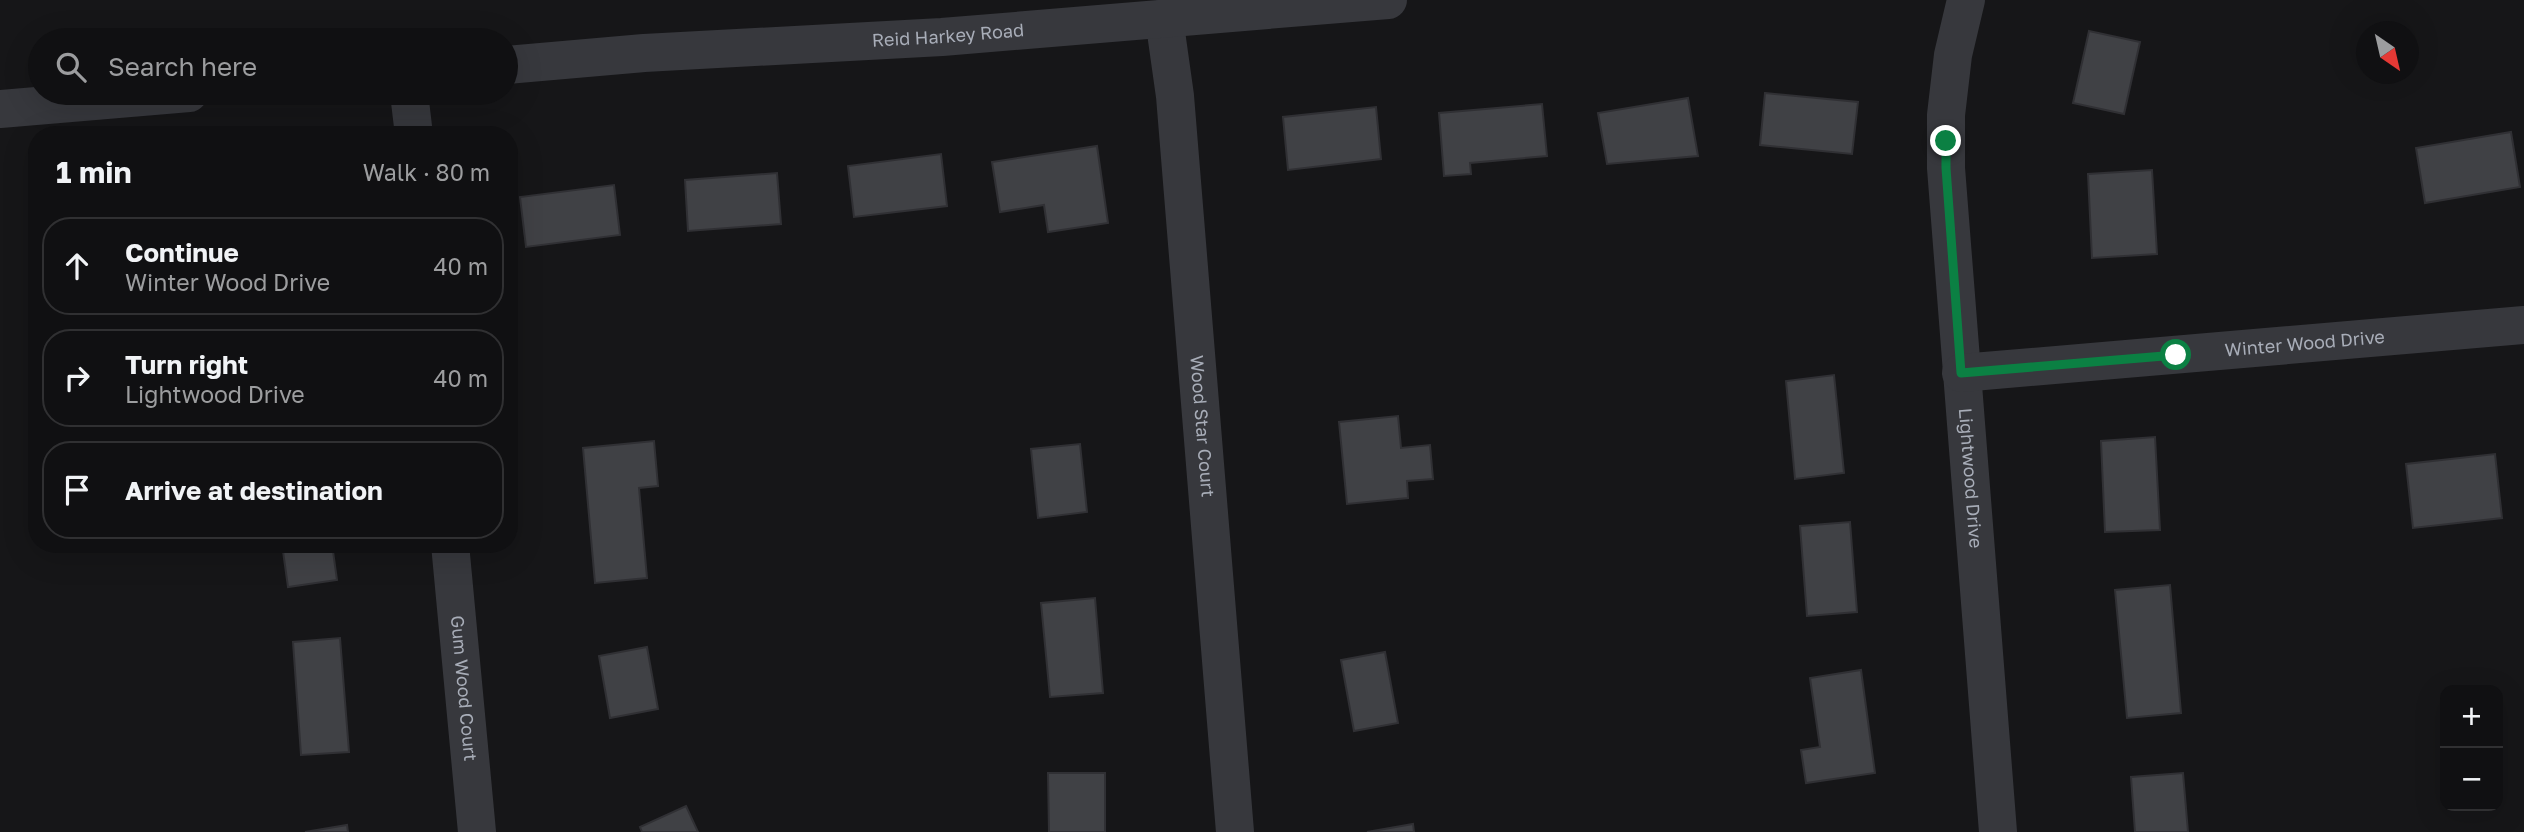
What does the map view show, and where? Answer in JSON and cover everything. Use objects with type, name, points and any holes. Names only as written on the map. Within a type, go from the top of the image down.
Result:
[{"type":"street","name":"Reid Harkey Road","points":[[518,64],[644,53],[942,37],[1388,0]]},
{"type":"street","name":"Lightwood Drive","points":[[1966,0],[1952,55],[1946,128],[1946,168],[1998,832]]},
{"type":"street","name":"Wood Star Court","points":[[1164,18],[1178,124],[1235,832]]},
{"type":"street","points":[[0,109],[47,105]]},
{"type":"street","points":[[410,105],[413,126]]},
{"type":"street","name":"Winter Wood Drive","points":[[1961,373],[2524,326]]},
{"type":"street","name":"Gum Wood Court","points":[[451,553],[477,832]]},
{"type":"building","points":[[2089,31],[2140,42],[2124,114],[2073,103]]},
{"type":"building","points":[[1765,93],[1858,102],[1852,154],[1760,145]]},
{"type":"building","points":[[1688,98],[1698,156],[1607,164],[1598,113]]},
{"type":"building","points":[[1542,104],[1547,156],[1470,163],[1471,174],[1444,176],[1439,113]]},
{"type":"building","points":[[1376,107],[1381,159],[1288,170],[1283,117]]},
{"type":"building","points":[[2511,132],[2520,187],[2425,203],[2416,148]]},
{"type":"building","points":[[1097,146],[1108,223],[1048,232],[1044,205],[1000,212],[992,162]]},
{"type":"building","points":[[941,154],[947,206],[854,217],[848,166]]},
{"type":"building","points":[[2152,170],[2157,254],[2092,258],[2088,174]]},
{"type":"building","points":[[777,173],[781,224],[688,231],[685,180]]},
{"type":"building","points":[[614,185],[620,235],[526,247],[520,197]]},
{"type":"building","points":[[1834,375],[1844,473],[1795,479],[1786,381]]},
{"type":"building","points":[[1398,416],[1401,448],[1430,445],[1433,479],[1407,481],[1408,498],[1347,504],[1339,422]]},
{"type":"building","points":[[2155,437],[2160,530],[2105,532],[2101,441]]},
{"type":"building","points":[[654,441],[658,486],[639,488],[647,578],[595,583],[583,448]]},
{"type":"building","points":[[1080,444],[1087,512],[1038,518],[1031,449]]},
{"type":"building","points":[[2495,454],[2502,518],[2413,528],[2406,464]]},
{"type":"building","points":[[1850,522],[1857,612],[1807,616],[1800,526]]},
{"type":"building","points":[[283,553],[333,553],[337,580],[288,587]]},
{"type":"building","points":[[2170,585],[2181,713],[2127,718],[2115,590]]},
{"type":"building","points":[[1095,598],[1103,693],[1050,697],[1041,603]]},
{"type":"building","points":[[340,638],[349,752],[301,755],[293,642]]},
{"type":"building","points":[[647,647],[658,709],[610,718],[599,656]]},
{"type":"building","points":[[1385,652],[1398,723],[1354,731],[1341,660]]},
{"type":"building","points":[[1861,670],[1875,773],[1806,783],[1801,750],[1820,747],[1810,678]]},
{"type":"building","points":[[1048,773],[1105,773],[1105,832],[1049,832]]},
{"type":"building","points":[[2183,773],[2188,832],[2135,832],[2131,777]]},
{"type":"building","points":[[686,806],[698,832],[642,832],[640,827]]},
{"type":"building","points":[[1413,824],[1414,832],[1367,832]]},
{"type":"building","points":[[347,825],[348,832],[305,832]]},
{"type":"route","points":[[1946,141],[1961,373],[2176,355]]}]
